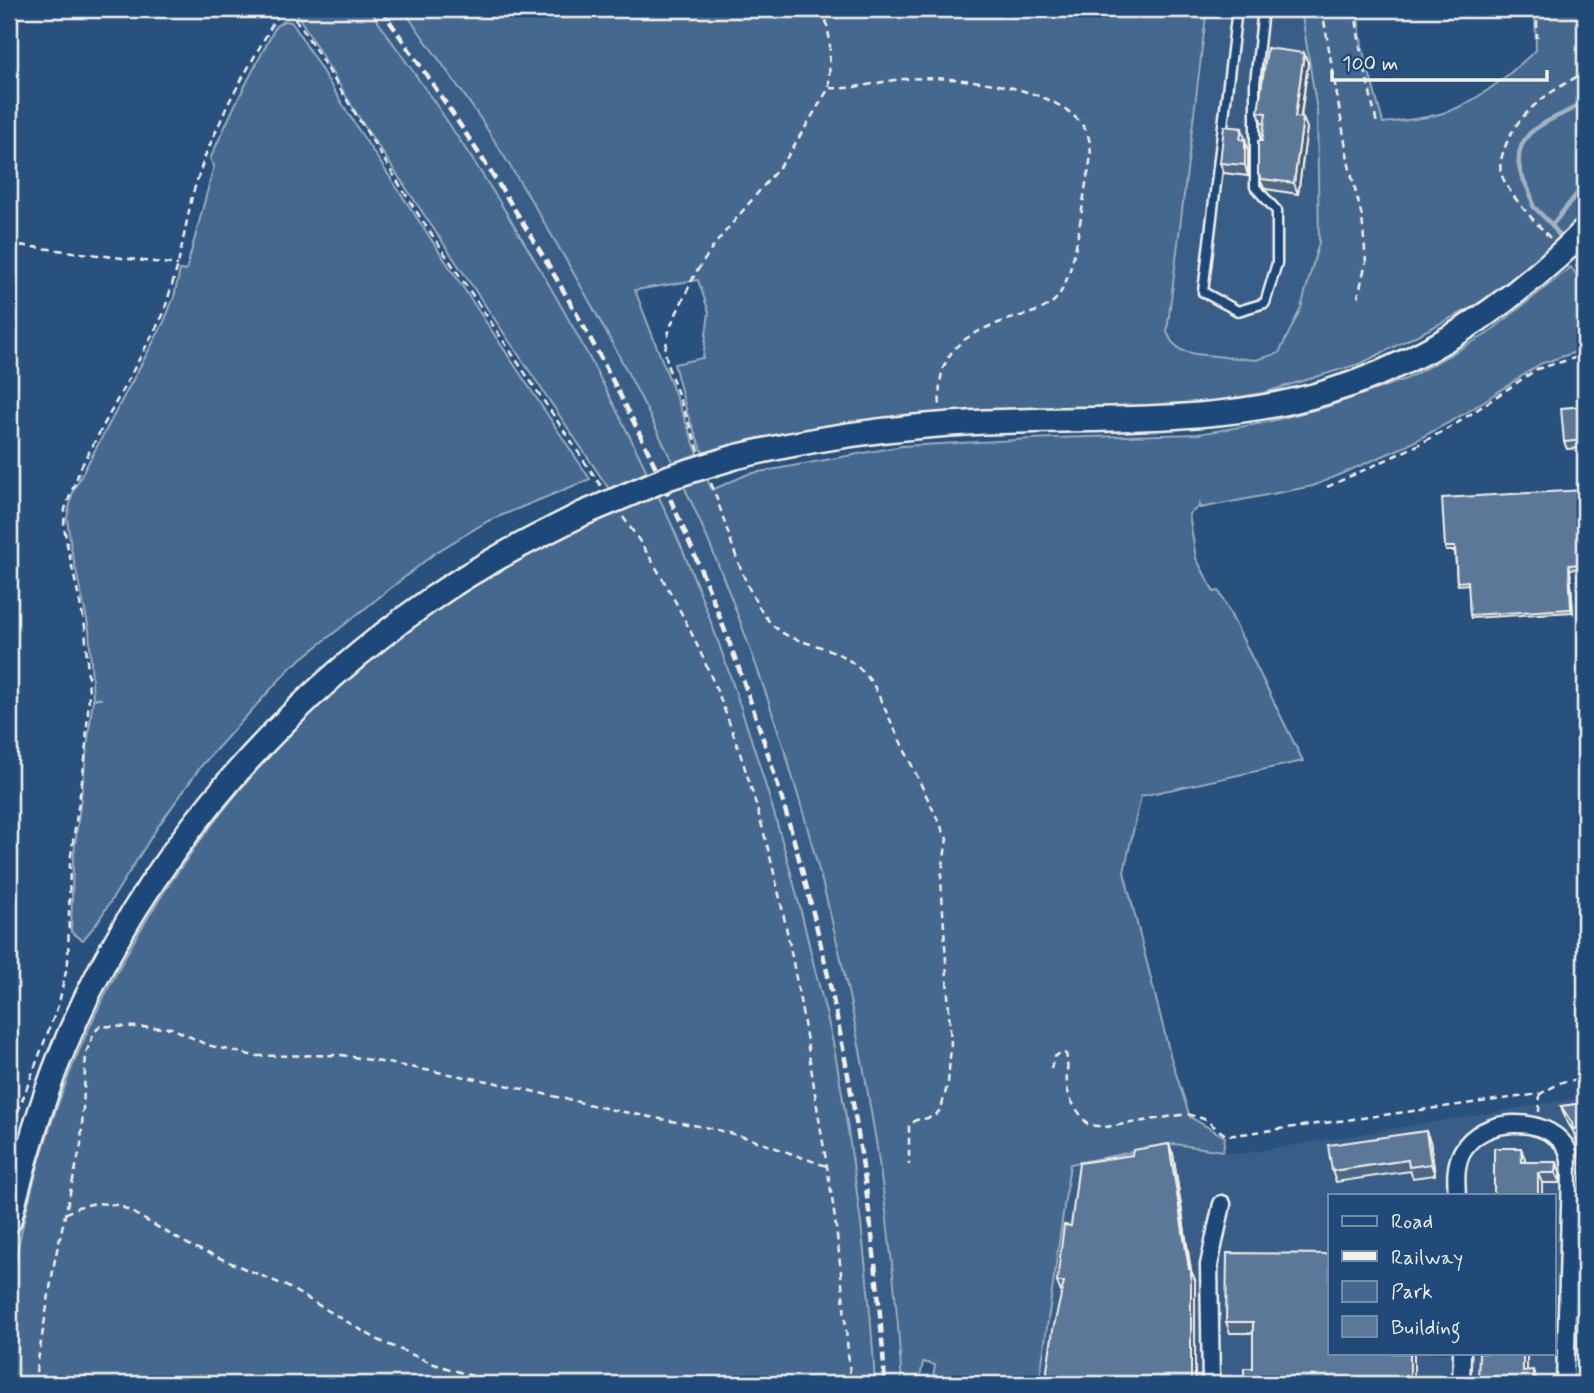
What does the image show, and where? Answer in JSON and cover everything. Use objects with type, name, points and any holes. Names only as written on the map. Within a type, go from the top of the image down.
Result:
[{"type":"main road","points":[[9,1221],[23,1164],[59,1059],[94,983],[138,905],[185,836],[257,749],[312,694],[431,599],[487,564],[582,514],[670,477],[735,457],[820,438],[884,429],[1017,421],[1180,417],[1269,406],[1324,393],[1368,378],[1457,334],[1516,294],[1568,247]]},
{"type":"street","points":[[1457,1194],[1458,1163],[1463,1150],[1474,1136],[1494,1128],[1519,1124],[1538,1126],[1557,1137],[1567,1149],[1565,1384]]},
{"type":"street","points":[[1211,1384],[1209,1265],[1223,1204]]},
{"type":"street","points":[[1461,1384],[1462,1354]]},
{"type":"lane","points":[[1237,9],[1203,292],[1238,311],[1265,303],[1277,263],[1277,211],[1255,187],[1255,83],[1263,9]]},
{"type":"path","points":[[9,1135],[60,1003],[68,962],[69,875],[83,771],[89,694],[85,625],[66,544],[65,509],[81,467],[163,315],[178,265],[191,196],[205,156],[229,102],[281,9]]},
{"type":"path","points":[[287,9],[309,39],[416,211],[602,487]]},
{"type":"path","points":[[1322,9],[1349,165],[1362,216],[1366,261],[1358,297]]},
{"type":"path","points":[[1355,9],[1360,47],[1377,124]]},
{"type":"path","points":[[1537,9],[1537,38]]},
{"type":"path","points":[[1585,72],[1535,103],[1525,113],[1508,139],[1500,164],[1508,187],[1568,247],[1585,278]]},
{"type":"path","points":[[829,88],[928,78],[982,81],[1036,95],[1057,105],[1077,118],[1089,136],[1090,164],[1069,274],[1061,292],[1044,308],[964,338],[945,361],[938,392]]},
{"type":"path","points":[[9,244],[178,265]]},
{"type":"path","points":[[1327,487],[1414,447],[1456,424],[1537,369],[1585,355]]},
{"type":"path","points":[[617,508],[653,562],[702,655],[724,706],[748,777],[773,867],[805,1019],[837,1234],[850,1384]]},
{"type":"path","points":[[909,1165],[909,1126],[916,1120],[934,1117],[942,1109],[948,1083],[951,1032],[941,878],[947,839]]},
{"type":"path","points":[[34,1384],[53,1272],[81,1145],[86,1054],[94,1033],[100,1026],[172,1028],[207,1045],[256,1056],[342,1055],[488,1081],[613,1110],[714,1129],[748,1138],[826,1166]]},
{"type":"path","points":[[1051,1069],[1054,1057],[1062,1052],[1066,1054],[1069,1063],[1069,1098],[1088,1125],[1093,1127],[1187,1114],[1204,1119],[1227,1136],[1540,1094],[1562,1082],[1585,1078]]},
{"type":"path","points":[[1538,1126],[1540,1094]]},
{"type":"path","points":[[65,1214],[78,1207],[96,1203],[119,1205],[191,1246],[286,1286],[380,1341],[434,1364],[482,1379],[557,1384]]},
{"type":"shaded area","points":[[369,9],[403,9],[479,117],[559,247],[633,379],[683,484],[755,657],[801,801],[834,928],[860,1045],[883,1185],[902,1384],[875,1384],[873,1338],[856,1188],[835,1051],[774,810],[728,666],[673,527],[608,392],[456,133]]},
{"type":"shaded area","points":[[1209,9],[1301,9],[1317,111],[1319,242],[1301,308],[1280,353],[1256,360],[1195,354],[1181,350],[1172,342],[1167,332]]},
{"type":"shaded area","points":[[1585,1097],[1585,1384],[1039,1384],[1070,1164],[1174,1144],[1239,1154]]},
{"type":"green space","points":[[294,9],[370,10],[445,117],[533,256],[604,385],[647,472],[609,489],[361,121]]},
{"type":"green space","points":[[403,9],[1207,9],[1167,332],[1172,342],[1181,350],[1195,354],[1256,360],[1279,353],[1301,308],[1319,242],[1317,111],[1301,9],[1357,9],[1362,46],[1383,123],[1421,118],[1457,108],[1499,82],[1536,50],[1535,9],[1585,9],[1585,210],[1575,224],[1493,297],[1362,363],[1263,393],[1184,407],[952,413],[831,426],[703,453],[687,413],[674,364],[703,358],[709,312],[698,280],[635,290],[698,454],[673,463],[606,331],[532,202],[480,118]]},
{"type":"green space","points":[[284,21],[291,22],[295,27],[358,129],[590,479],[488,521],[435,553],[291,667],[202,765],[83,940],[71,932],[73,862],[93,699],[102,699],[93,698],[89,629],[67,518],[73,491],[164,322],[174,297],[180,270],[186,271],[214,166],[210,159],[276,26]]},
{"type":"green space","points":[[1571,267],[1584,296],[1585,349],[1540,364],[1466,413],[1406,446],[1313,486],[1200,508],[1199,502],[1199,507],[1189,514],[1196,558],[1214,592],[1219,591],[1303,761],[1141,796],[1124,872],[1171,1058],[1190,1117],[1225,1137],[1223,1151],[1174,1144],[1070,1164],[1039,1384],[932,1384],[935,1365],[923,1362],[919,1384],[902,1384],[887,1219],[875,1138],[845,975],[826,895],[780,736],[758,672],[723,577],[683,484],[706,476],[712,490],[748,474],[902,446],[1198,434],[1263,423],[1326,407],[1406,379],[1487,334]]},
{"type":"green space","points":[[657,493],[721,649],[770,801],[802,913],[833,1043],[855,1177],[875,1384],[9,1384],[8,1312],[13,1271],[34,1181],[60,1100],[92,1022],[130,948],[174,876],[225,809],[280,745],[340,686],[405,631],[494,571],[591,522]]},
{"type":"building","points":[[1267,48],[1304,53],[1295,117],[1303,118],[1294,183],[1262,179],[1258,174],[1258,141],[1262,141],[1266,113],[1258,112]]},
{"type":"building","points":[[1224,126],[1242,128],[1240,139],[1245,140],[1245,165],[1220,163]]},
{"type":"building","points":[[1585,406],[1585,440],[1564,442],[1561,408]]},
{"type":"building","points":[[1585,490],[1585,564],[1569,565],[1571,609],[1470,615],[1468,581],[1457,582],[1455,547],[1445,547],[1442,498]]},
{"type":"building","points":[[1585,1103],[1585,1127],[1573,1129],[1561,1106]]},
{"type":"building","points":[[1426,1131],[1431,1164],[1409,1167],[1408,1160],[1332,1171],[1328,1145]]},
{"type":"building","points":[[1169,1144],[1191,1269],[1191,1384],[1048,1384],[1047,1370],[1053,1330],[1064,1282],[1057,1282],[1064,1225],[1071,1226],[1079,1163],[1132,1155],[1133,1150]]},
{"type":"building","points":[[1494,1148],[1521,1148],[1522,1162],[1557,1162],[1556,1173],[1538,1173],[1538,1194],[1494,1194]]},
{"type":"building","points":[[1227,1253],[1328,1254],[1328,1354],[1410,1354],[1410,1384],[1244,1384],[1244,1368],[1253,1368],[1253,1322],[1226,1322]]},
{"type":"building","points":[[1479,1354],[1523,1354],[1523,1371],[1533,1370],[1533,1383],[1545,1383],[1545,1384],[1478,1384]]},
{"type":"waterway","points":[[1564,242],[1533,206],[1520,170],[1520,151],[1524,140],[1541,125],[1585,101]]},
{"type":"waterway","points":[[1552,225],[1585,184]]},
{"type":"waterway","points":[[1572,251],[1585,262]]},
{"type":"railway","points":[[381,9],[535,242],[591,339],[673,505],[723,625],[766,748],[803,873],[833,999],[857,1127],[874,1256],[885,1384]]}]
